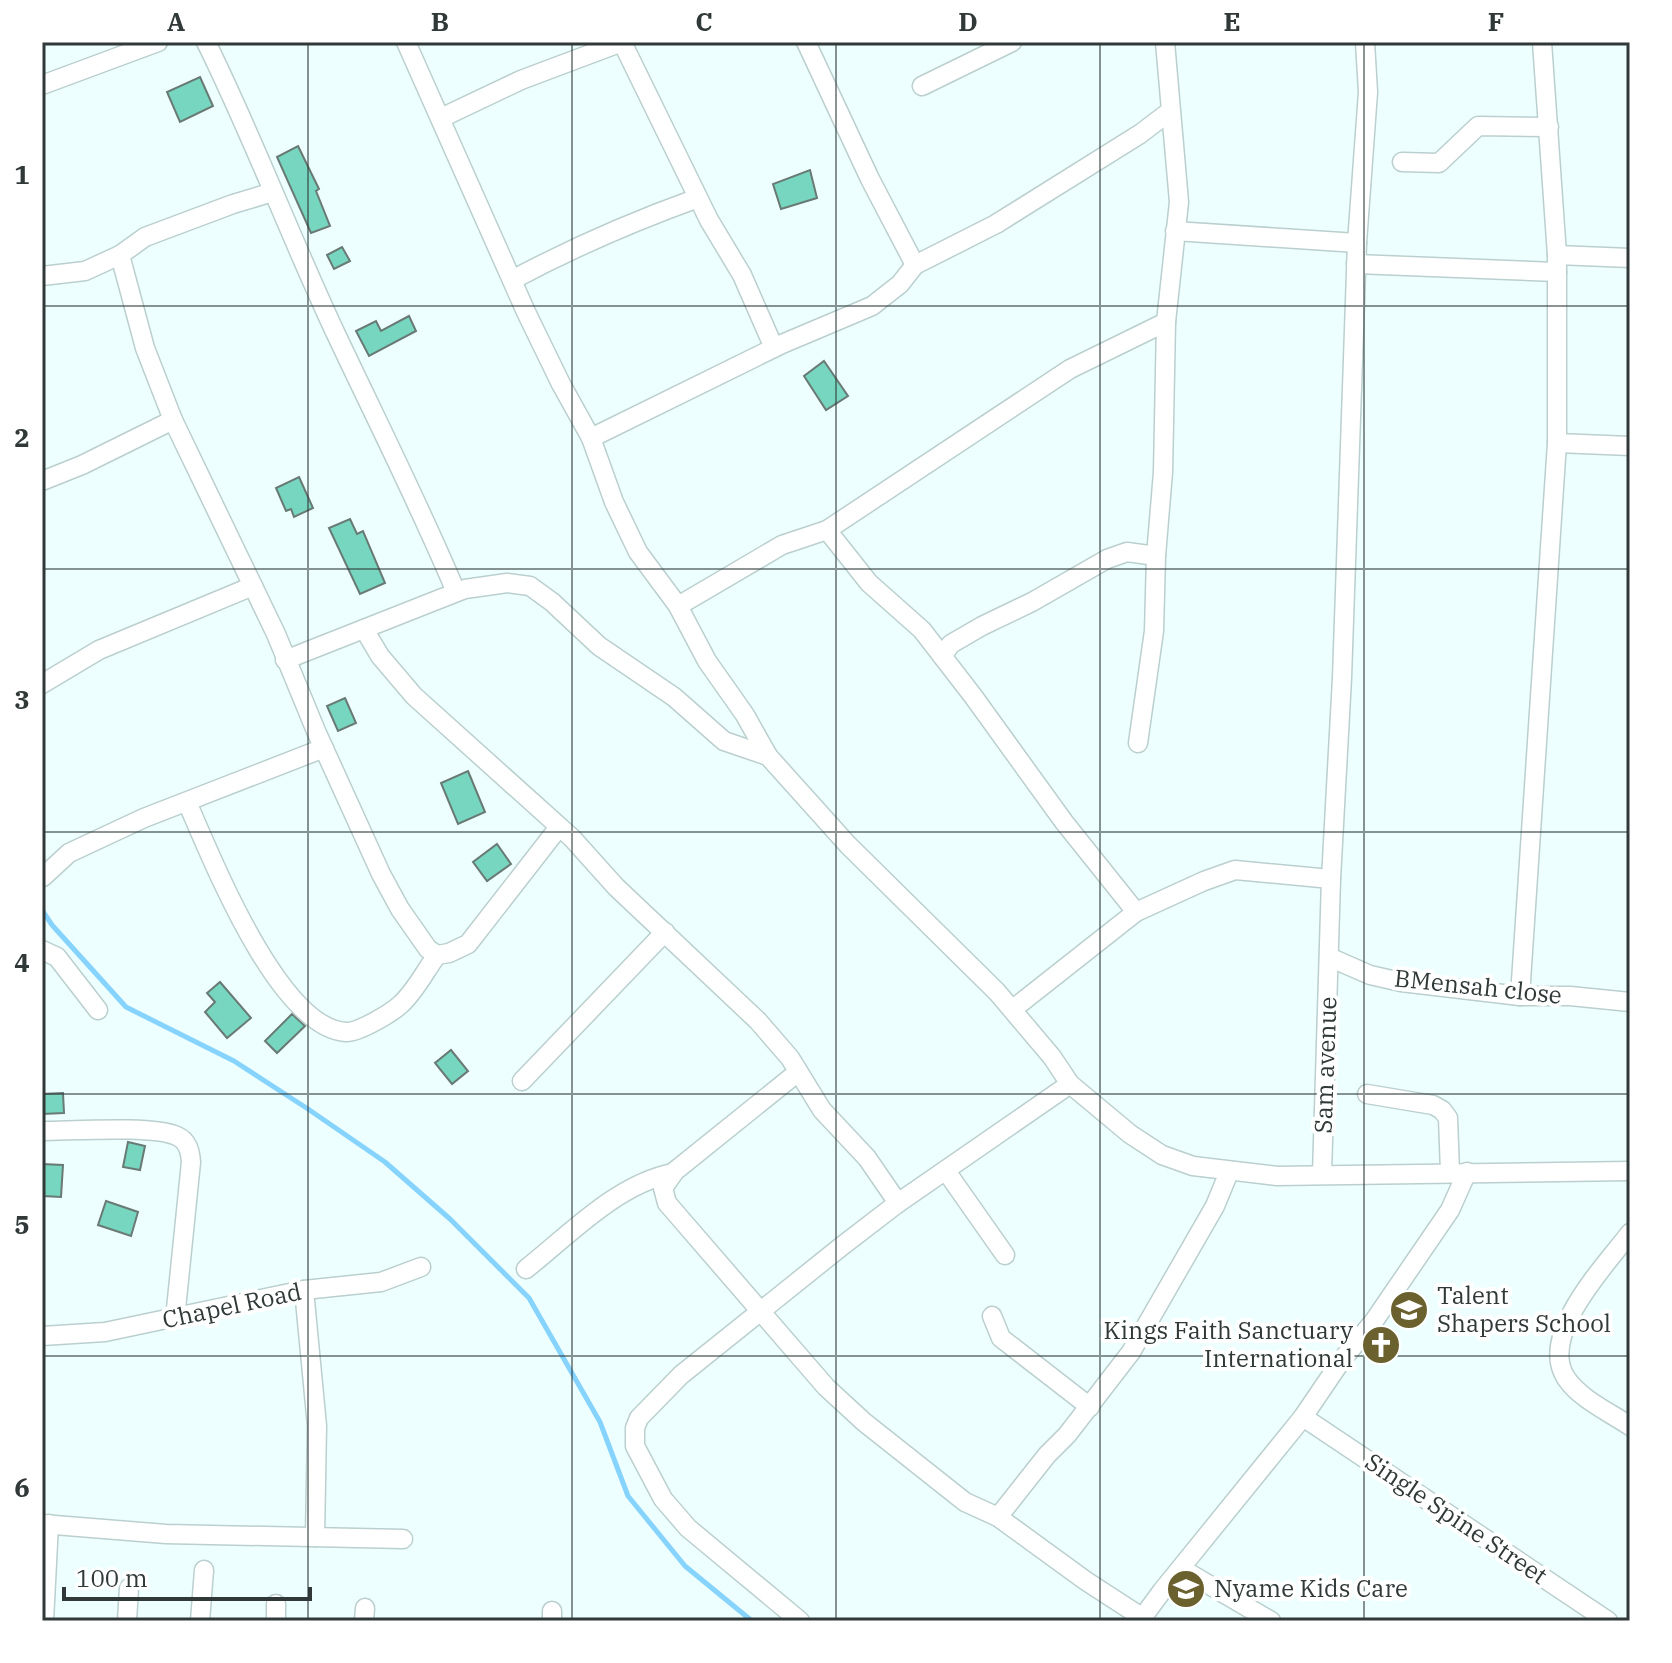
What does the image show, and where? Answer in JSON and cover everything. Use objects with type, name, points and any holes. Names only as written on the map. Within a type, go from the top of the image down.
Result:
[{"type":"street","points":[[42,85],[158,42]]},
{"type":"street","points":[[206,42],[456,592]]},
{"type":"street","points":[[406,42],[512,280],[561,384],[591,438],[614,502],[638,552],[678,606],[707,661],[745,715],[768,756],[848,845],[1013,1009],[1070,1084],[1130,1134],[1162,1155],[1193,1166],[1229,1172],[1277,1176],[1630,1171]]},
{"type":"street","points":[[441,118],[521,80],[622,42],[698,198],[742,275],[774,348]]},
{"type":"street","points":[[806,42],[870,179],[915,265]]},
{"type":"street","points":[[922,86],[1012,42]]},
{"type":"street","points":[[1138,743],[1154,631],[1163,472],[1166,322],[1179,202],[1165,42]]},
{"type":"street","name":"Sam avenue","points":[[1322,1174],[1356,264],[1368,92],[1365,42]]},
{"type":"street","points":[[1520,996],[1557,443],[1557,263],[1542,42]]},
{"type":"street","points":[[591,438],[774,348],[872,306],[900,284],[915,265],[996,224],[1140,134],[1169,112]]},
{"type":"street","points":[[1402,162],[1439,163],[1478,126],[1549,127]]},
{"type":"street","points":[[42,276],[85,271],[120,255],[145,237],[273,192]]},
{"type":"street","points":[[512,280],[633,221],[698,198]]},
{"type":"street","points":[[1175,231],[1357,243]]},
{"type":"street","points":[[120,255],[145,348],[173,420],[253,586],[381,874],[400,909],[428,949],[437,955],[468,944],[559,827]]},
{"type":"street","points":[[1356,264],[1557,263],[1630,258]]},
{"type":"street","points":[[678,606],[782,545],[827,530],[1070,369],[1166,322]]},
{"type":"street","points":[[42,481],[173,420]]},
{"type":"street","points":[[1557,443],[1630,446]]},
{"type":"street","points":[[827,530],[869,583],[922,630],[1013,749],[1064,822],[1136,912]]},
{"type":"street","points":[[942,656],[951,644],[1107,559],[1127,552],[1156,556]]},
{"type":"street","points":[[285,660],[456,592],[507,583],[530,586],[599,646],[674,697],[724,741],[768,756]]},
{"type":"street","points":[[42,684],[99,650],[253,586]]},
{"type":"street","points":[[364,629],[380,656],[414,696],[559,827],[616,887],[758,1021],[798,1072],[822,1110],[867,1158],[898,1203]]},
{"type":"street","points":[[43,877],[69,853],[324,748]]},
{"type":"street","points":[[187,802],[239,918],[267,964],[299,1004],[325,1026],[348,1032],[401,1005],[437,955]]},
{"type":"street","points":[[1013,1009],[1136,912],[1235,870],[1331,879]]},
{"type":"street","points":[[522,1081],[665,932]]},
{"type":"street","points":[[42,950],[57,957],[98,1010]]},
{"type":"street","name":"BMensah close","points":[[1329,957],[1370,975],[1401,982],[1520,996],[1570,996],[1630,1002]]},
{"type":"street","points":[[798,1072],[673,1173],[663,1188],[667,1203],[826,1387],[864,1422],[965,1502],[998,1517],[1142,1619],[1303,1417],[1417,1261],[1450,1210],[1458,1172],[1448,1118],[1433,1105],[1367,1094]]},
{"type":"street","points":[[800,1621],[688,1528],[663,1499],[633,1439],[639,1418],[681,1375],[898,1203],[1070,1084]]},
{"type":"street","points":[[42,1131],[153,1131],[178,1136],[189,1146],[191,1162],[175,1319]]},
{"type":"street","points":[[946,1171],[1005,1255]]},
{"type":"street","points":[[998,1517],[1090,1407],[1131,1352],[1215,1206],[1229,1172]]},
{"type":"street","points":[[526,1269],[593,1215],[638,1184],[673,1173]]},
{"type":"street","points":[[1630,1233],[1562,1330],[1558,1355],[1565,1377],[1585,1397],[1630,1426]]},
{"type":"street","name":"Chapel Road","points":[[42,1336],[105,1332],[304,1290],[381,1282],[421,1267]]},
{"type":"street","points":[[304,1290],[317,1426],[315,1537]]},
{"type":"street","points":[[992,1316],[1001,1338],[1090,1407]]},
{"type":"street","name":"Single Spine Street","points":[[1303,1417],[1608,1621]]},
{"type":"street","points":[[44,1621],[46,1524],[166,1534],[403,1539]]},
{"type":"street","points":[[1182,1569],[1271,1621]]},
{"type":"street","points":[[200,1621],[204,1570]]},
{"type":"street","points":[[127,1621],[129,1588]]},
{"type":"building","points":[[200,77],[213,106],[180,122],[167,92]]},
{"type":"building","points":[[298,146],[319,189],[316,191],[330,226],[311,233],[277,157]]},
{"type":"building","points":[[810,170],[817,198],[781,209],[773,184]]},
{"type":"building","points":[[342,247],[350,261],[334,269],[327,255]]},
{"type":"building","points":[[409,316],[416,331],[369,356],[356,331],[376,321],[381,331]]},
{"type":"building","points":[[824,361],[848,396],[826,410],[804,376]]},
{"type":"building","points":[[299,477],[313,508],[294,517],[291,509],[286,511],[276,488]]},
{"type":"building","points":[[350,519],[357,534],[363,531],[385,583],[360,594],[329,528]]},
{"type":"building","points":[[345,698],[356,723],[338,731],[327,706]]},
{"type":"building","points":[[468,771],[485,812],[458,824],[441,783]]},
{"type":"building","points":[[497,844],[511,864],[487,881],[473,862]]},
{"type":"building","points":[[220,982],[251,1018],[227,1038],[205,1012],[215,1002],[207,993]]},
{"type":"building","points":[[292,1014],[305,1026],[277,1053],[265,1041]]},
{"type":"building","points":[[451,1050],[468,1071],[452,1084],[435,1063]]},
{"type":"building","points":[[63,1093],[64,1113],[42,1114],[42,1094]]},
{"type":"building","points":[[128,1142],[145,1146],[140,1170],[123,1167]]},
{"type":"building","points":[[42,1164],[63,1165],[61,1197],[42,1196]]},
{"type":"building","points":[[106,1201],[138,1212],[131,1236],[98,1225]]},
{"type":"waterway","points":[[42,910],[126,1007],[234,1061],[385,1162],[450,1219],[529,1298],[600,1422],[628,1496],[685,1566],[752,1621]]},
{"type":"place","name":"Talent Shapers School","points":[[1409,1310]]},
{"type":"place","name":"Kings Faith Sanctuary International","points":[[1381,1345]]},
{"type":"place","name":"Nyame Kids Care","points":[[1186,1589]]}]
